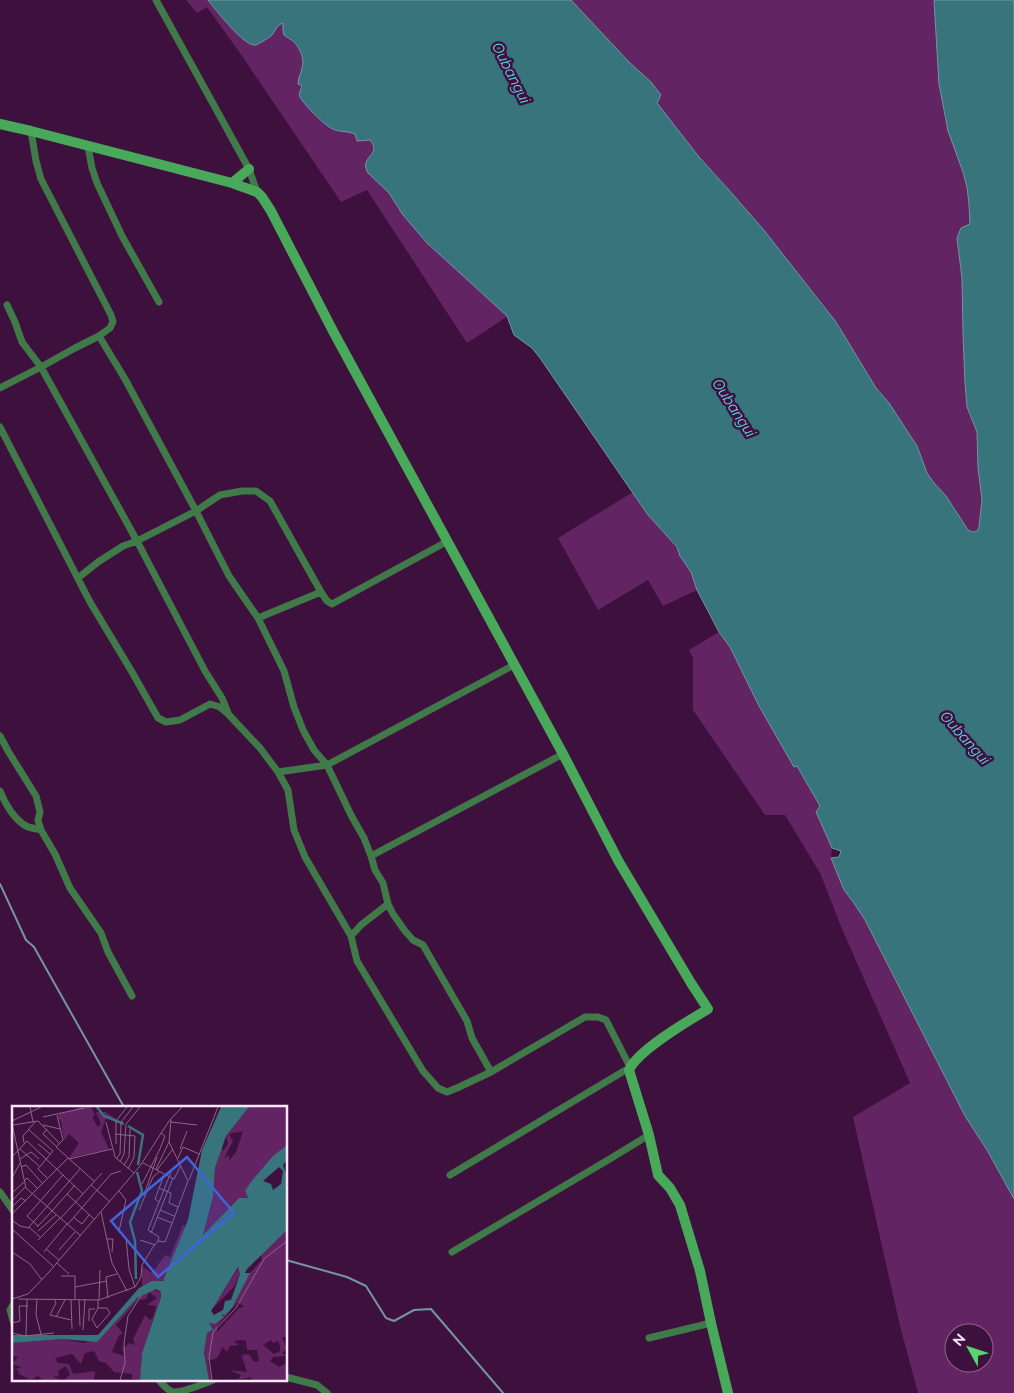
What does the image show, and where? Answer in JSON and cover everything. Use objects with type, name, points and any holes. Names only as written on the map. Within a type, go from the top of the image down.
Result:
[{"type":"street","points":[[156,0],[249,168],[257,192]]},
{"type":"street","points":[[0,124],[232,183],[257,192],[262,197],[563,754],[619,862],[708,1009],[650,1046],[629,1068],[450,1175]]},
{"type":"street","points":[[0,388],[99,336],[110,328],[113,322],[41,179],[31,131]]},
{"type":"street","points":[[88,146],[96,183],[122,236],[159,302]]},
{"type":"street","points":[[232,183],[249,168]]},
{"type":"street","points":[[7,305],[22,342],[41,367],[137,541],[205,671],[222,698],[229,715]]},
{"type":"street","points":[[99,336],[125,379],[229,576],[258,618],[284,670],[294,707],[303,730],[314,750],[327,765],[352,818],[364,838],[375,870],[383,883],[388,904],[405,931],[413,940],[423,945],[467,1021],[472,1038],[490,1072]]},
{"type":"street","points":[[0,427],[90,602],[158,718],[166,722],[180,720],[210,704],[220,707],[260,748],[278,772],[288,790],[294,830],[305,857],[351,936],[357,961],[423,1071],[438,1088],[447,1092],[457,1088],[490,1072],[586,1017],[598,1017],[606,1020],[629,1068],[649,1135],[658,1175],[670,1188],[680,1206],[700,1271],[728,1393]]},
{"type":"street","points":[[78,578],[123,546],[137,541],[196,511],[220,495],[242,491],[256,491],[270,501],[321,592],[327,601],[332,604],[448,541]]},
{"type":"street","points":[[258,618],[321,592]]},
{"type":"street","points":[[278,772],[327,765],[514,665]]},
{"type":"street","points":[[0,736],[36,796],[40,812],[38,820],[41,830],[55,854],[70,888],[101,933],[108,952],[132,996]]},
{"type":"street","points":[[371,856],[563,754]]},
{"type":"street","points":[[0,791],[9,808],[19,820],[28,826],[41,830]]},
{"type":"street","points":[[351,936],[361,925],[388,904]]},
{"type":"street","points":[[452,1252],[649,1135]]},
{"type":"street","points":[[0,1192],[12,1209]]},
{"type":"street","points":[[649,1338],[711,1323]]},
{"type":"street","points":[[288,1378],[317,1385],[327,1393]]},
{"type":"street","points":[[159,1380],[164,1387],[172,1392],[180,1392],[213,1380]]},
{"type":"shaded area","points":[[186,0],[208,0],[241,38],[255,45],[274,33],[279,25],[283,23],[286,38],[296,44],[303,59],[299,80],[302,89],[310,101],[336,131],[349,131],[355,134],[357,141],[370,140],[389,193],[403,215],[427,243],[508,316],[467,343],[367,190],[341,202],[207,7],[197,13]]},
{"type":"shaded area","points":[[571,0],[934,0],[944,115],[968,190],[970,223],[958,244],[962,278],[967,407],[977,432],[978,467],[982,500],[979,527],[975,532],[968,530],[946,496],[927,473],[917,446],[889,403],[876,388],[836,322],[763,229],[699,157],[657,103],[651,82],[629,62]]},
{"type":"shaded area","points":[[633,492],[648,515],[677,547],[680,556],[691,572],[697,590],[663,606],[648,580],[598,610],[558,538]]},
{"type":"shaded area","points":[[719,632],[730,647],[759,706],[794,767],[797,766],[820,806],[816,812],[832,848],[831,858],[844,890],[865,920],[965,1116],[987,1150],[1014,1199],[1014,1393],[918,1393],[900,1326],[853,1117],[910,1083],[842,929],[820,873],[785,815],[765,815],[693,710],[693,658],[689,650]]},
{"type":"water","name":"Oubangui","points":[[208,0],[571,0],[629,62],[651,82],[661,95],[657,103],[699,157],[763,229],[836,322],[876,388],[889,403],[917,446],[927,473],[946,496],[968,530],[973,532],[977,531],[979,527],[982,500],[978,467],[977,432],[967,407],[962,278],[957,238],[961,228],[970,224],[969,204],[963,172],[948,131],[939,84],[934,0],[1014,0],[1014,1199],[987,1150],[965,1116],[865,920],[844,890],[831,858],[839,857],[841,851],[832,848],[816,812],[820,806],[797,766],[794,767],[759,706],[730,647],[719,632],[697,590],[691,572],[680,556],[677,547],[648,515],[540,358],[532,348],[514,335],[507,316],[427,243],[403,215],[389,193],[368,173],[366,163],[374,150],[370,140],[357,141],[355,134],[331,128],[302,101],[299,94],[302,86],[298,84],[298,80],[303,65],[302,58],[300,51],[293,41],[284,35],[283,23],[279,25],[269,38],[256,45],[251,44],[230,27]]},
{"type":"waterway","points":[[0,884],[26,940],[34,947],[123,1106]]},
{"type":"waterway","points":[[288,1261],[347,1277],[366,1286],[386,1318],[394,1321],[414,1310],[431,1309],[503,1393]]}]
